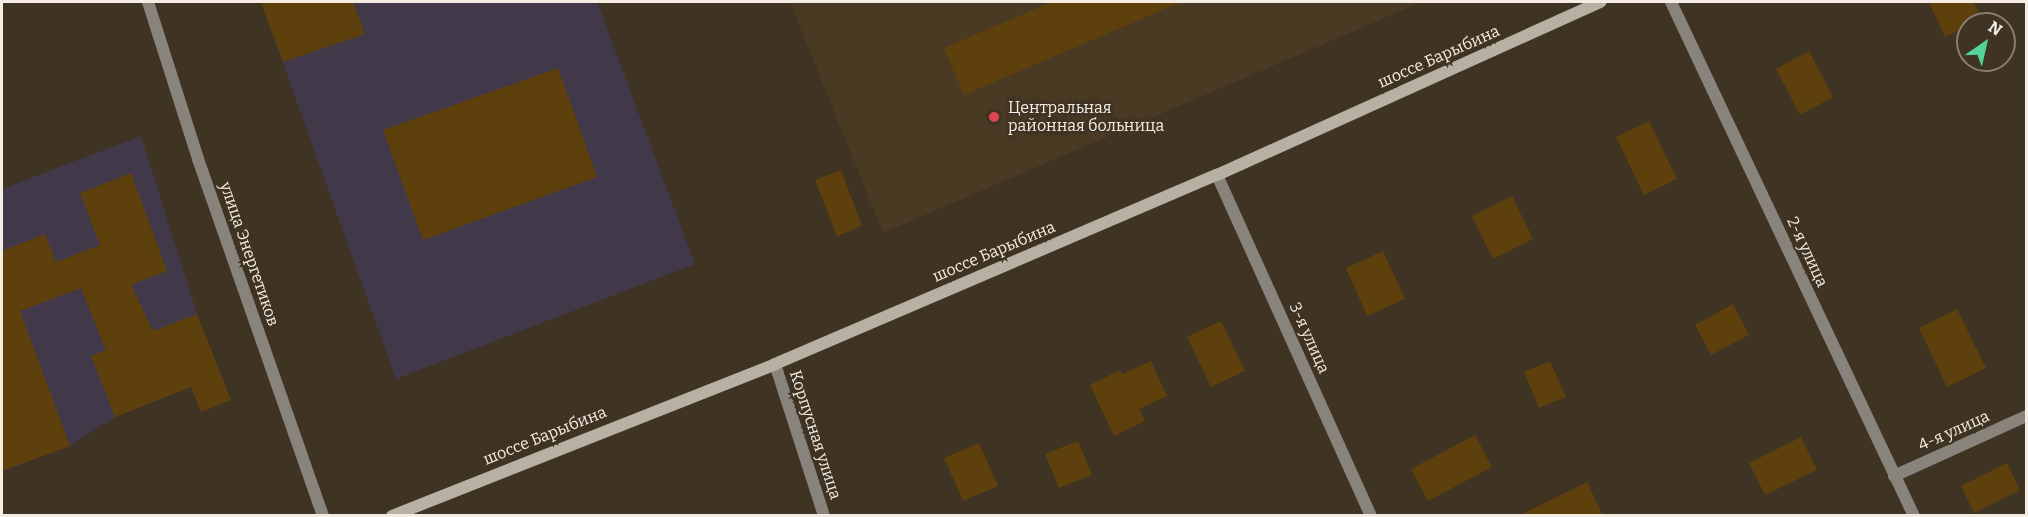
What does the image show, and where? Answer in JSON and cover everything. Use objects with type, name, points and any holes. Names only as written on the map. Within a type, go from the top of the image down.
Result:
[{"type":"main road","name":"шоссе Барыбина","points":[[392,516],[775,364],[1217,175],[1601,2]]},
{"type":"street","name":"улица Энергетиков","points":[[148,2],[198,159],[323,516]]},
{"type":"street","name":"2-я улица","points":[[1671,2],[1914,516]]},
{"type":"street","name":"3-я улица","points":[[1217,175],[1371,516]]},
{"type":"street","name":"Корпусная улица","points":[[775,364],[824,516]]},
{"type":"street","name":"4-я улица","points":[[1894,476],[2026,416]]},
{"type":"shaded area","points":[[261,2],[597,2],[695,264],[396,379]]},
{"type":"shaded area","name":"Центральная районная больница","points":[[790,2],[1422,2],[883,233]]},
{"type":"shaded area","points":[[141,136],[197,314],[231,400],[201,412],[191,387],[115,417],[70,446],[2,471],[2,189]]},
{"type":"building","points":[[261,2],[353,2],[365,34],[283,62]]},
{"type":"building","points":[[1052,2],[1181,2],[964,95],[944,48]]},
{"type":"building","points":[[1929,2],[1974,2],[1978,12],[1956,12],[1956,32],[1945,37]]},
{"type":"building","points":[[1809,51],[1833,97],[1800,115],[1776,69]]},
{"type":"building","points":[[558,68],[597,177],[423,240],[383,130]]},
{"type":"building","points":[[1649,121],[1677,179],[1644,195],[1616,137]]},
{"type":"building","points":[[841,170],[862,226],[837,236],[815,180]]},
{"type":"building","points":[[131,173],[167,271],[131,285],[153,331],[197,314],[231,400],[201,412],[191,387],[115,417],[91,356],[106,350],[81,288],[20,311],[70,446],[2,471],[2,251],[45,234],[56,262],[100,245],[80,193]]},
{"type":"building","points":[[1512,196],[1533,239],[1493,259],[1472,216]]},
{"type":"building","points":[[1383,251],[1405,299],[1367,316],[1346,268]]},
{"type":"building","points":[[1733,304],[1749,335],[1711,355],[1695,325]]},
{"type":"building","points":[[1957,309],[1986,368],[1947,387],[1919,328]]},
{"type":"building","points":[[1221,321],[1245,371],[1211,387],[1187,337]]},
{"type":"building","points":[[1151,361],[1167,396],[1139,409],[1145,421],[1114,436],[1090,385],[1120,370],[1122,374]]},
{"type":"building","points":[[1550,361],[1566,397],[1539,408],[1524,372]]},
{"type":"building","points":[[1475,435],[1492,467],[1428,501],[1411,469]]},
{"type":"building","points":[[1801,437],[1817,470],[1765,495],[1749,463]]},
{"type":"building","points":[[1078,441],[1092,475],[1059,488],[1045,454]]},
{"type":"building","points":[[979,443],[998,486],[963,501],[944,458]]},
{"type":"building","points":[[2007,463],[2020,490],[1974,513],[1961,486]]},
{"type":"building","points":[[1587,482],[1603,516],[1518,516]]},
{"type":"place","name":"Центральная районная больница","points":[[994,117]]}]
